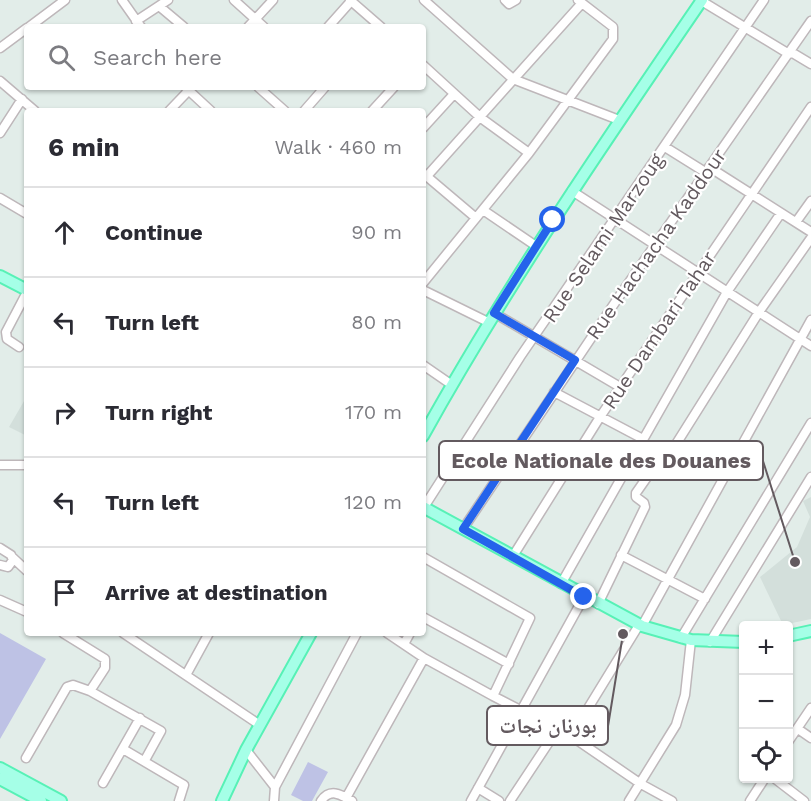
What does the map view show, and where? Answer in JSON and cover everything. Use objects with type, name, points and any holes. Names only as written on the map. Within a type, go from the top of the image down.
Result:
[{"type":"main road","points":[[426,431],[491,317],[536,246],[701,0]]},
{"type":"main road","points":[[0,276],[24,289]]},
{"type":"main road","points":[[426,508],[584,597],[641,625],[686,639],[739,642]]},
{"type":"main road","points":[[793,635],[811,631]]},
{"type":"main road","points":[[222,801],[246,750],[309,636]]},
{"type":"main road","points":[[0,768],[45,799]]},
{"type":"main road","points":[[0,779],[45,799],[61,801]]},
{"type":"street","points":[[33,24],[65,0]]},
{"type":"street","points":[[122,0],[139,24],[168,0]]},
{"type":"street","points":[[234,0],[261,24]]},
{"type":"street","points":[[251,24],[273,0]]},
{"type":"street","points":[[331,24],[351,0],[378,24]]},
{"type":"street","points":[[424,0],[513,79],[619,120]]},
{"type":"street","points":[[505,0],[509,4],[516,0]]},
{"type":"street","points":[[701,0],[745,28],[811,64]]},
{"type":"street","name":"Rue Selami Marzoug","points":[[426,504],[535,337],[764,0]]},
{"type":"street","points":[[426,173],[481,118],[580,2],[613,27],[615,35],[529,153],[426,279]]},
{"type":"street","points":[[159,6],[180,24]]},
{"type":"street","name":"Rue Hachacha Kaddour","points":[[463,529],[575,360],[811,21]]},
{"type":"street","points":[[0,48],[24,31]]},
{"type":"street","points":[[426,68],[481,118],[529,153]]},
{"type":"street","points":[[0,81],[32,108]]},
{"type":"street","points":[[172,108],[187,90]]},
{"type":"street","points":[[189,90],[208,108]]},
{"type":"street","points":[[261,90],[282,108]]},
{"type":"street","points":[[307,108],[322,90]]},
{"type":"street","points":[[375,108],[391,90]]},
{"type":"street","points":[[426,125],[454,94]]},
{"type":"street","points":[[0,133],[22,99]]},
{"type":"street","name":"Rue Dambari Tahar","points":[[513,556],[600,417],[811,107]]},
{"type":"street","points":[[665,147],[751,194],[811,232]]},
{"type":"street","points":[[426,175],[476,218]]},
{"type":"street","points":[[572,191],[811,346]]},
{"type":"street","points":[[0,198],[24,211]]},
{"type":"street","points":[[796,222],[811,201]]},
{"type":"street","points":[[483,210],[536,246]]},
{"type":"street","points":[[561,584],[727,292],[781,213]]},
{"type":"street","points":[[598,604],[645,506],[636,497],[636,493],[666,450],[673,449],[759,312],[811,238]]},
{"type":"street","points":[[426,291],[535,337],[620,387]]},
{"type":"street","points":[[20,347],[7,339],[6,332],[24,297]]},
{"type":"street","points":[[571,736],[667,580],[811,320]]},
{"type":"street","points":[[426,367],[452,385]]},
{"type":"street","points":[[554,392],[643,439]]},
{"type":"street","points":[[629,801],[676,725],[685,695],[686,639],[705,599],[811,423]]},
{"type":"street","points":[[0,465],[24,465]]},
{"type":"street","points":[[710,642],[811,477]]},
{"type":"street","points":[[5,553],[3,566],[24,570]]},
{"type":"street","points":[[5,553],[24,569]]},
{"type":"street","points":[[621,555],[705,599]]},
{"type":"street","points":[[426,558],[529,616],[530,623],[493,696]]},
{"type":"street","points":[[471,801],[584,597]]},
{"type":"street","points":[[0,600],[24,611]]},
{"type":"street","points":[[426,619],[509,664]]},
{"type":"street","points":[[68,636],[105,659],[105,668],[90,691]]},
{"type":"street","points":[[128,636],[260,725]]},
{"type":"street","points":[[186,675],[207,636]]},
{"type":"street","points":[[274,801],[275,787],[355,636]]},
{"type":"street","points":[[392,636],[424,658],[521,712],[571,736],[641,784],[672,801]]},
{"type":"street","points":[[404,644],[408,636]]},
{"type":"street","points":[[321,801],[329,793],[349,800],[424,658]]},
{"type":"street","points":[[26,758],[67,687],[73,685],[90,691],[140,718],[161,733],[145,760]]},
{"type":"street","points":[[793,736],[811,708]]},
{"type":"street","points":[[103,783],[140,718]]},
{"type":"street","points":[[798,729],[811,738]]},
{"type":"street","points":[[510,801],[557,730]]},
{"type":"street","points":[[123,749],[184,785],[180,801]]},
{"type":"street","points":[[246,750],[275,787]]},
{"type":"street","points":[[750,801],[762,783]]},
{"type":"street","points":[[781,783],[804,801]]},
{"type":"street","points":[[478,788],[499,801]]},
{"type":"shaded area","points":[[24,401],[24,434],[9,427]]},
{"type":"shaded area","points":[[811,497],[811,619],[793,623],[793,621],[781,621],[760,577],[797,547],[810,517],[803,501]]},
{"type":"shaded area","points":[[0,633],[46,659],[0,739]]},
{"type":"shaded area","points":[[308,762],[328,772],[312,801],[303,801],[291,795]]},
{"type":"place","name":"Ecole Nationale des Douanes","points":[[795,562]]},
{"type":"place","name":"بورنان نجات","points":[[623,634]]},
{"type":"route","points":[[553,220],[494,313],[575,360],[463,529],[584,597]]}]
